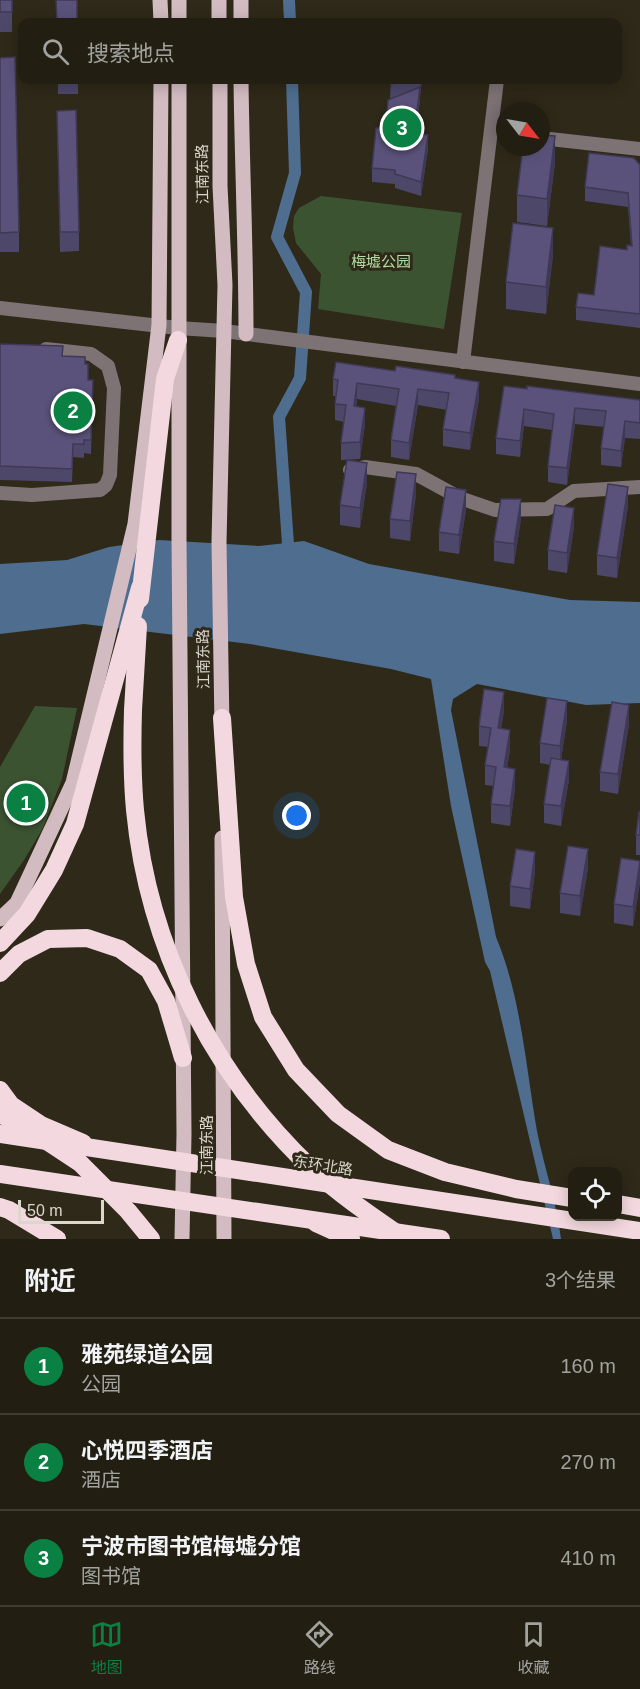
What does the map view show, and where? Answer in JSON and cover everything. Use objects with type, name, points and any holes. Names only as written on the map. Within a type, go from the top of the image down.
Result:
[{"type":"highway","points":[[0,943],[27,914],[54,870],[75,824],[132,641],[147,539],[165,379],[178,334]]},
{"type":"highway","points":[[132,641],[133,775],[139,841],[150,895],[173,969],[213,1047],[244,1094],[311,1168],[358,1207],[405,1239]]},
{"type":"highway","points":[[222,718],[234,897],[246,964],[263,1017],[296,1070],[338,1114],[388,1150],[445,1172],[516,1189],[568,1197]]},
{"type":"highway","points":[[0,973],[19,954],[48,939],[87,938],[120,949],[149,970],[166,1001],[183,1058]]},
{"type":"highway","points":[[0,1090],[11,1105],[41,1125],[96,1148]]},
{"type":"highway","points":[[0,1114],[27,1128],[80,1163],[128,1211],[151,1239]]},
{"type":"highway","name":"东环北路","points":[[0,1134],[640,1231]]},
{"type":"highway","points":[[0,1174],[441,1239]]},
{"type":"highway","points":[[622,1205],[640,1208]]},
{"type":"highway","points":[[0,1207],[57,1239]]},
{"type":"highway","points":[[309,1220],[351,1239]]},
{"type":"main road","points":[[160,0],[160,18]]},
{"type":"main road","points":[[179,0],[179,18]]},
{"type":"main road","points":[[219,0],[219,18]]},
{"type":"main road","points":[[241,0],[241,18]]},
{"type":"main road","points":[[0,919],[17,903],[73,783],[135,524],[159,325],[161,84]]},
{"type":"main road","name":"江南东路","points":[[179,84],[182,1239]]},
{"type":"main road","name":"江南东路","points":[[220,84],[220,186],[225,285],[219,542],[224,1239]]},
{"type":"main road","points":[[241,84],[242,185],[247,285],[246,334]]},
{"type":"street","points":[[497,84],[497,102]]},
{"type":"street","points":[[550,139],[640,149]]},
{"type":"street","points":[[464,362],[496,146]]},
{"type":"street","points":[[0,308],[159,325],[178,334],[224,331],[640,384]]},
{"type":"street","points":[[0,493],[32,495],[100,490],[106,485],[110,475],[114,388],[108,366],[91,354],[30,349]]},
{"type":"street","points":[[347,470],[365,467],[416,474],[460,498],[495,510],[547,508],[574,491],[640,487]]},
{"type":"green space","name":"梅墟公园","points":[[321,196],[462,213],[444,329],[318,309],[321,274],[296,243],[293,228],[294,216],[299,208]]},
{"type":"green space","points":[[35,706],[77,708],[62,779],[43,828],[0,894],[0,767]]},
{"type":"water","points":[[159,540],[259,546],[304,541],[369,564],[570,600],[640,602],[640,703],[586,705],[477,684],[453,699],[451,710],[496,937],[511,983],[522,1032],[537,1131],[557,1212],[561,1239],[553,1239],[490,971],[485,962],[451,806],[431,679],[391,669],[250,644],[84,624],[0,634],[0,564],[67,560],[109,547]]},
{"type":"building","points":[[0,0],[12,0],[12,12],[0,12]]},
{"type":"building","points":[[56,0],[77,0],[77,18],[57,18]]},
{"type":"building","points":[[15,57],[19,232],[0,233],[0,58]]},
{"type":"building","points":[[420,87],[414,133],[428,135],[421,182],[395,174],[395,170],[372,168],[376,128],[386,128],[388,100]]},
{"type":"building","points":[[76,110],[79,232],[60,232],[57,111]]},
{"type":"building","points":[[550,136],[555,136],[547,199],[517,195],[522,156],[550,156]]},
{"type":"building","points":[[589,153],[634,158],[640,165],[640,314],[576,307],[578,293],[594,295],[600,246],[627,250],[627,245],[632,246],[628,193],[585,187]]},
{"type":"building","points":[[513,223],[553,228],[546,287],[506,282]]},
{"type":"building","points":[[0,344],[63,346],[62,356],[85,357],[85,364],[88,364],[88,380],[93,380],[91,440],[84,440],[84,444],[73,444],[72,469],[0,466]]},
{"type":"building","points":[[336,362],[395,371],[396,366],[455,375],[455,378],[479,382],[470,433],[443,429],[449,393],[418,389],[409,443],[391,440],[399,389],[357,383],[354,406],[365,408],[360,442],[341,443],[346,405],[335,404],[338,380],[333,379]]},
{"type":"building","points":[[504,386],[527,389],[527,386],[640,400],[640,423],[625,421],[621,451],[601,448],[606,411],[575,408],[567,468],[548,466],[554,414],[524,409],[520,441],[496,438]]},
{"type":"building","points":[[347,460],[367,463],[360,508],[340,505]]},
{"type":"building","points":[[397,472],[416,474],[410,521],[390,519]]},
{"type":"building","points":[[608,484],[628,487],[617,558],[597,555]]},
{"type":"building","points":[[446,487],[466,490],[459,535],[439,532]]},
{"type":"building","points":[[501,499],[521,499],[514,544],[494,541]]},
{"type":"building","points":[[555,505],[574,508],[567,553],[548,550]]},
{"type":"building","points":[[484,689],[504,692],[498,728],[510,730],[504,767],[515,769],[510,806],[491,804],[496,767],[485,765],[491,728],[479,726]]},
{"type":"building","points":[[547,698],[567,701],[560,746],[540,743]]},
{"type":"building","points":[[612,702],[629,705],[618,774],[600,772]]},
{"type":"building","points":[[551,758],[569,761],[561,806],[544,804]]},
{"type":"building","points":[[639,812],[640,835],[636,835]]},
{"type":"building","points":[[568,846],[588,849],[580,896],[560,893]]},
{"type":"building","points":[[516,849],[535,852],[530,889],[510,886]]},
{"type":"building","points":[[621,858],[640,861],[633,907],[614,904]]},
{"type":"waterway","points":[[289,0],[290,18]]},
{"type":"waterway","points":[[289,558],[279,417],[300,378],[306,292],[277,237],[295,173],[292,84]]},
{"type":"place","name":"宁波市图书馆梅墟分馆","points":[[402,128]]},
{"type":"place","name":"心悦四季酒店","points":[[73,411]]},
{"type":"place","name":"雅苑绿道公园","points":[[26,803]]}]
